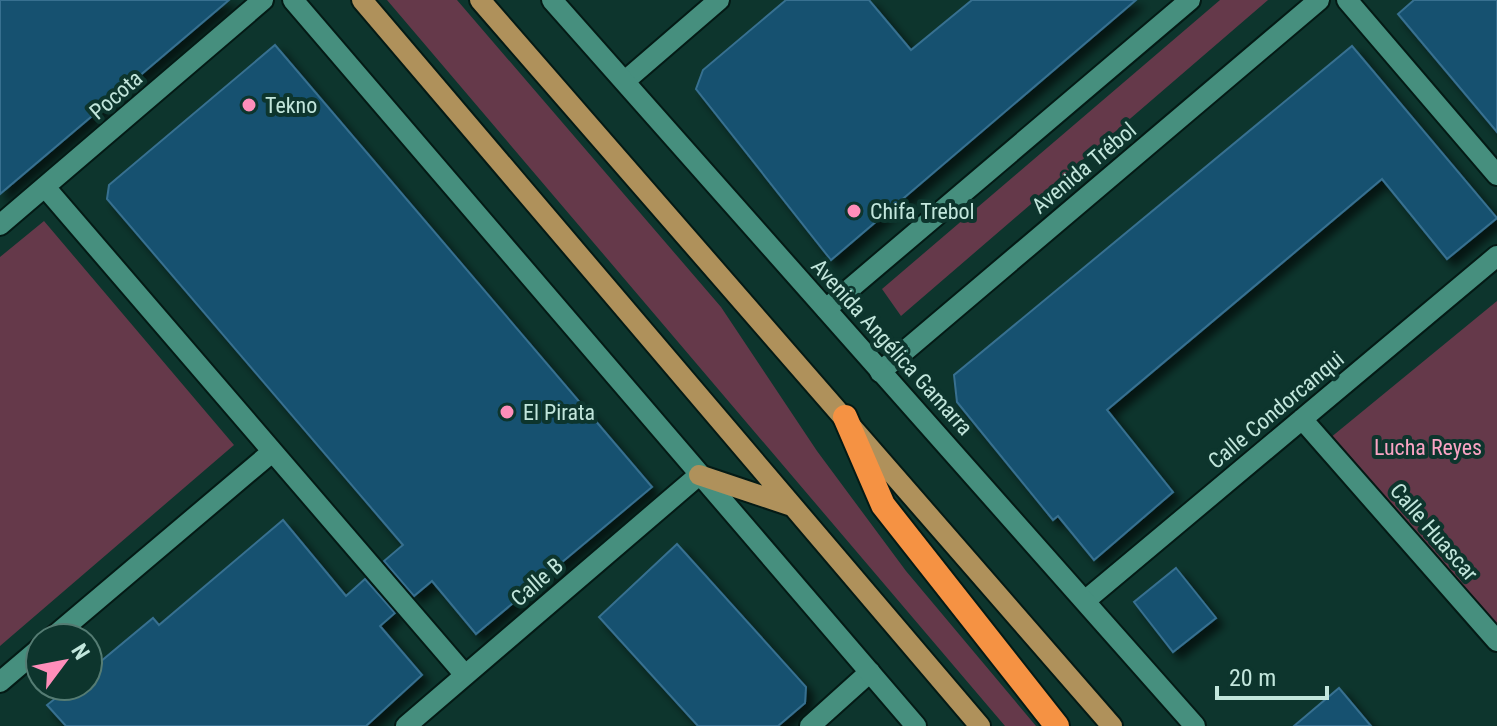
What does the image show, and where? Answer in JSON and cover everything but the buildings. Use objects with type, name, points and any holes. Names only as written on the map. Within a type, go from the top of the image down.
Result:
[{"type":"highway","points":[[845,417],[883,505],[1057,726]]},
{"type":"main road","points":[[362,0],[980,726]]},
{"type":"main road","points":[[480,0],[1112,726]]},
{"type":"main road","points":[[699,475],[789,505]]},
{"type":"street","name":"Pocota","points":[[0,225],[263,0]]},
{"type":"street","points":[[293,0],[916,726]]},
{"type":"street","name":"Avenida Angélica Gamarra","points":[[552,0],[1195,726]]},
{"type":"street","points":[[625,81],[719,0]]},
{"type":"street","points":[[826,309],[1190,0]]},
{"type":"street","name":"Avenida Trébol","points":[[880,372],[1319,0]]},
{"type":"street","points":[[1347,0],[1497,175]]},
{"type":"street","points":[[45,187],[465,675]]},
{"type":"street","name":"Calle Condorcanqui","points":[[1086,600],[1497,256]]},
{"type":"street","name":"Calle Huascar","points":[[1302,419],[1497,641]]},
{"type":"street","points":[[71,622],[272,452]]},
{"type":"street","name":"Calle B","points":[[406,726],[699,475]]},
{"type":"street","points":[[0,682],[24,662]]},
{"type":"street","points":[[810,726],[870,672]]},
{"type":"green space","points":[[387,0],[457,0],[721,307],[817,451],[906,571],[1036,726],[1005,726]]},
{"type":"green space","points":[[1220,0],[1268,0],[901,316],[882,289]]},
{"type":"green space","points":[[44,221],[234,445],[28,622],[24,622],[0,646],[0,257]]},
{"type":"green space","name":"Lucha Reyes","points":[[1497,301],[1497,632],[1330,438]]},
{"type":"place","name":"Tekno","points":[[249,105]]},
{"type":"place","name":"Chifa Trebol","points":[[854,211]]},
{"type":"place","name":"El Pirata","points":[[507,412]]}]
